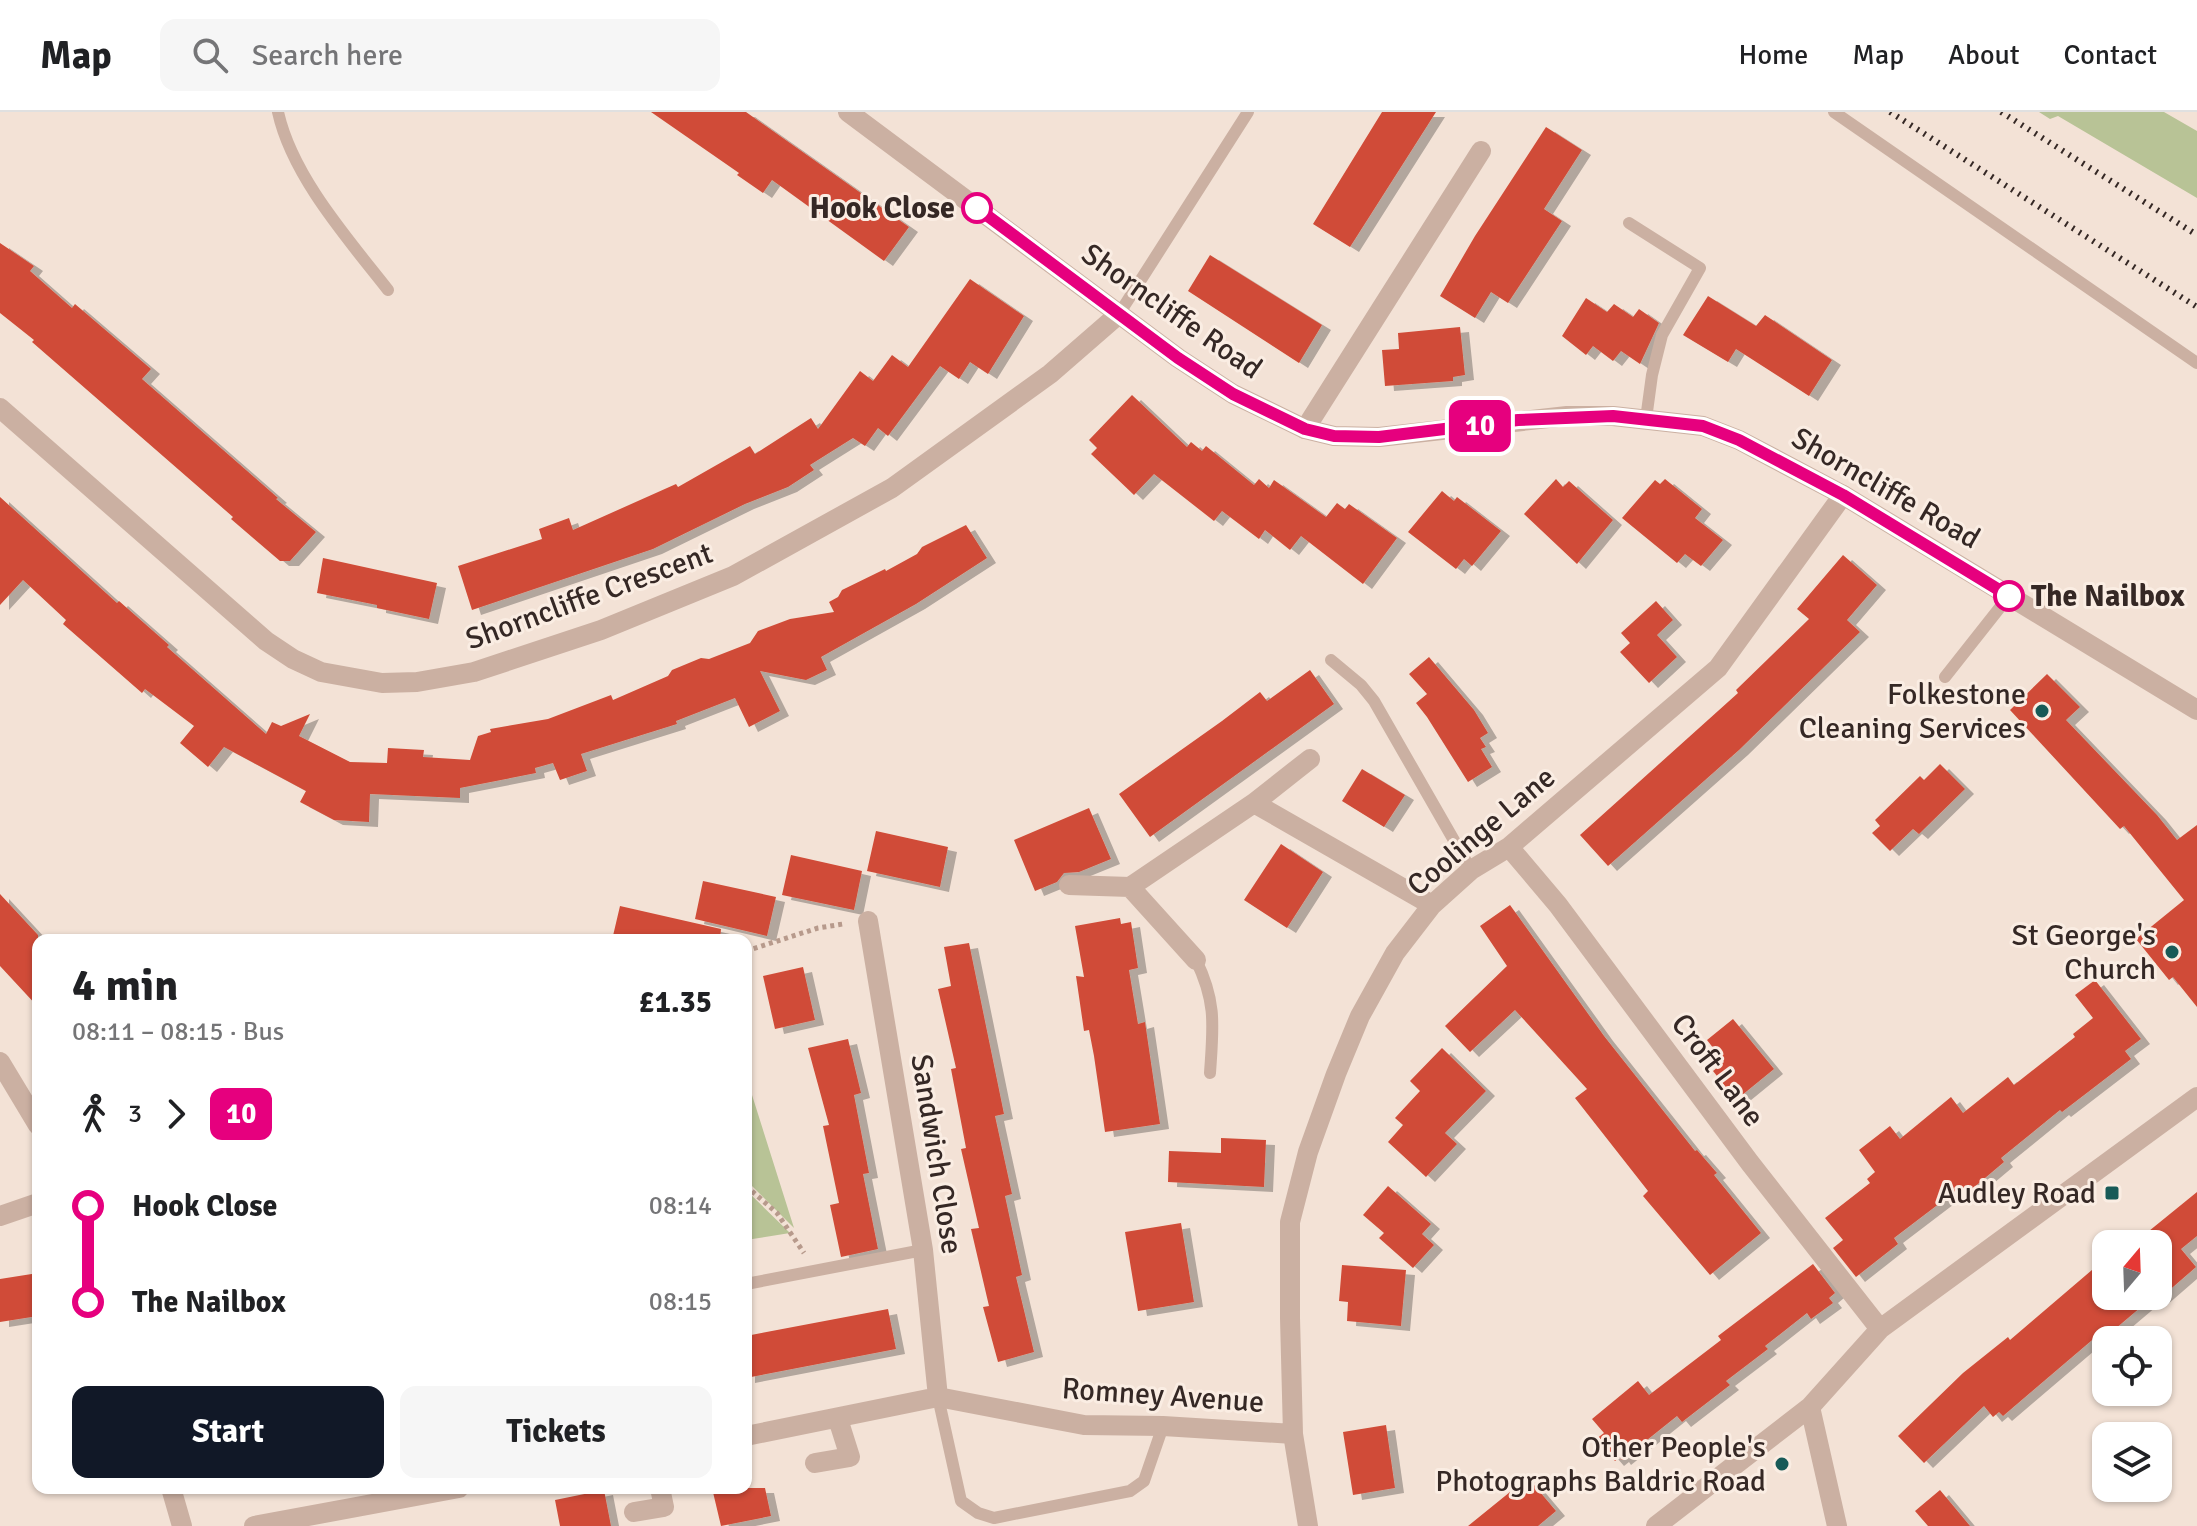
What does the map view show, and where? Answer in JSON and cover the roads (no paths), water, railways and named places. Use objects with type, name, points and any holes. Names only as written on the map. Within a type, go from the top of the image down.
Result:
[{"type":"street","name":"Shorncliffe Road","points":[[848,112],[1178,358],[1233,394],[1305,429],[1334,436],[1379,437],[1567,416],[1613,416],[1703,426],[1739,440],[1843,495],[2197,710]]},
{"type":"street","points":[[1305,429],[1481,151]]},
{"type":"street","name":"Shorncliffe Crescent","points":[[0,408],[266,641],[293,659],[321,672],[350,678],[382,683],[417,682],[474,672],[601,630],[733,576],[892,488],[1050,374],[1119,314]]},
{"type":"street","name":"Coolinge Lane","points":[[1308,1526],[1293,1434],[1290,1222],[1308,1152],[1360,1016],[1395,953],[1432,905],[1471,870],[1509,847],[1718,668],[1843,495]]},
{"type":"street","points":[[1069,885],[1130,887],[1254,803],[1310,759]]},
{"type":"street","points":[[1254,803],[1432,905]]},
{"type":"street","name":"Croft Lane","points":[[1509,847],[1558,905],[1750,1163],[1880,1329]]},
{"type":"street","points":[[1130,887],[1196,960]]},
{"type":"street","name":"Sandwich Close","points":[[868,921],[923,1250],[938,1397]]},
{"type":"street","points":[[0,1062],[32,1115]]},
{"type":"street","points":[[1656,1526],[1810,1407],[1880,1329],[2197,1097]]},
{"type":"street","points":[[0,1216],[32,1205]]},
{"type":"street","name":"Romney Avenue","points":[[752,1435],[938,1397],[1084,1425],[1293,1434]]},
{"type":"street","points":[[1810,1407],[1837,1526]]},
{"type":"street","points":[[815,1463],[850,1457],[838,1419]]},
{"type":"street","points":[[173,1494],[182,1526]]},
{"type":"street","points":[[254,1526],[427,1494]]},
{"type":"street","points":[[634,1512],[664,1507],[661,1494]]},
{"type":"lane","points":[[278,112],[294,155],[320,200],[388,290]]},
{"type":"lane","points":[[1119,314],[1248,112]]},
{"type":"lane","points":[[1834,112],[2197,363]]},
{"type":"lane","points":[[1629,223],[1700,268],[1662,335],[1646,419]]},
{"type":"lane","points":[[1945,677],[2009,596]]},
{"type":"lane","points":[[1331,660],[1361,685],[1374,701],[1471,870]]},
{"type":"lane","points":[[1196,960],[1207,982],[1214,1015],[1210,1073]]},
{"type":"lane","points":[[752,1283],[923,1250]]},
{"type":"lane","points":[[938,1397],[961,1501],[978,1513],[994,1518],[1130,1491],[1144,1481],[1163,1426]]},
{"type":"railway","points":[[1890,112],[2197,307]]},
{"type":"railway","points":[[2001,112],[2197,235]]},
{"type":"place","name":"Hook Close","points":[[977,208]]},
{"type":"place","name":"The Nailbox","points":[[2009,596]]},
{"type":"place","name":"Folkestone Cleaning Services","points":[[2042,711]]},
{"type":"place","name":"St George's Church","points":[[2172,952]]},
{"type":"place","name":"Audley Road","points":[[2112,1193]]},
{"type":"place","name":"Other People's Photographs Baldric Road","points":[[1782,1464]]}]
